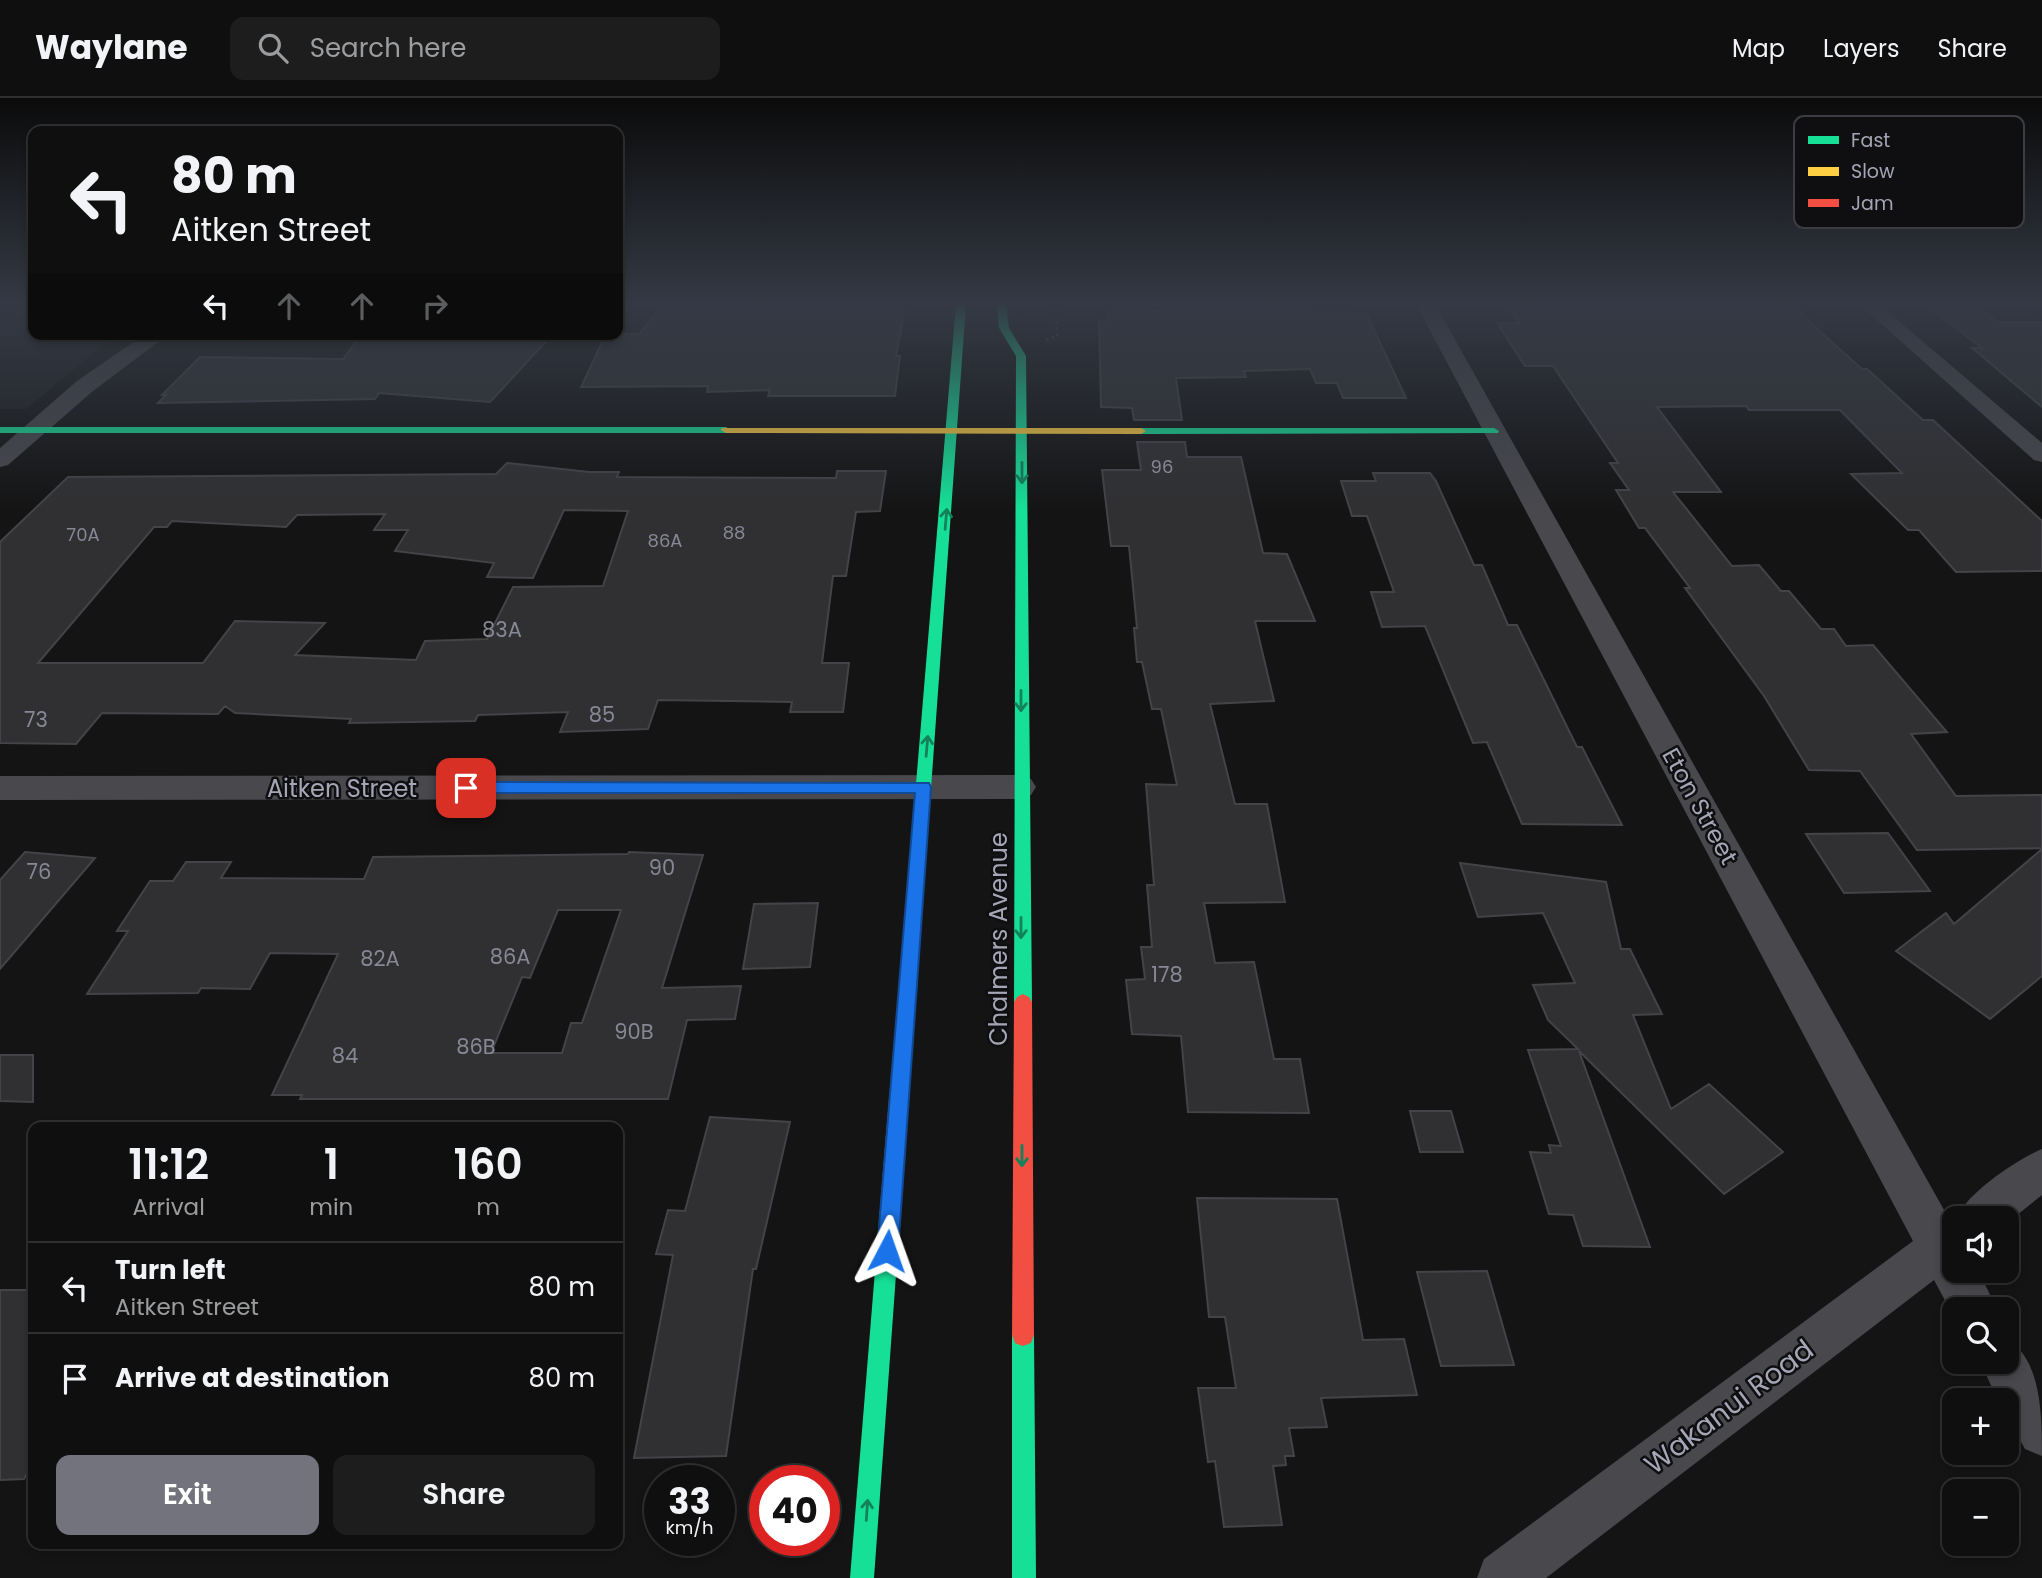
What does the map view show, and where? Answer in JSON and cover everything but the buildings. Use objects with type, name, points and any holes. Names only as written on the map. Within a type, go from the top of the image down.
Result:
[{"type":"street","points":[[0,460],[103,373]]},
{"type":"street","points":[[862,1578],[957,373]]},
{"type":"street","name":"Chalmers Avenue","points":[[1021,373],[1020,787],[1024,1578]]},
{"type":"street","name":"Eton Street","points":[[1463,373],[1942,1231]]},
{"type":"street","points":[[1948,373],[2042,455]]},
{"type":"street","points":[[0,430],[1494,431]]},
{"type":"street","name":"Aitken Street","points":[[0,788],[1020,787]]},
{"type":"street","points":[[1994,1206],[2042,1169]]},
{"type":"street","name":"Wakanui Road","points":[[1503,1578],[1942,1247]]},
{"type":"street","points":[[2010,1374],[2042,1432]]},
{"type":"shaded area","points":[[0,373],[69,373],[26,409],[0,409]]},
{"type":"traffic: fast","points":[[919,844],[956,373]]},
{"type":"traffic: fast","points":[[1021,373],[1023,1002]]},
{"type":"traffic: fast","points":[[0,430],[726,430]]},
{"type":"traffic: fast","points":[[1141,431],[1494,431]]},
{"type":"traffic: fast","points":[[862,1578],[897,1123]]},
{"type":"traffic: fast","points":[[1023,1335],[1024,1578]]},
{"type":"traffic: slow","points":[[726,430],[1141,431]]},
{"type":"traffic: jam","points":[[897,1123],[919,844]]},
{"type":"traffic: jam","points":[[1023,1002],[1023,1335]]},
{"type":"route","points":[[466,788],[923,787],[887,1251]]}]
